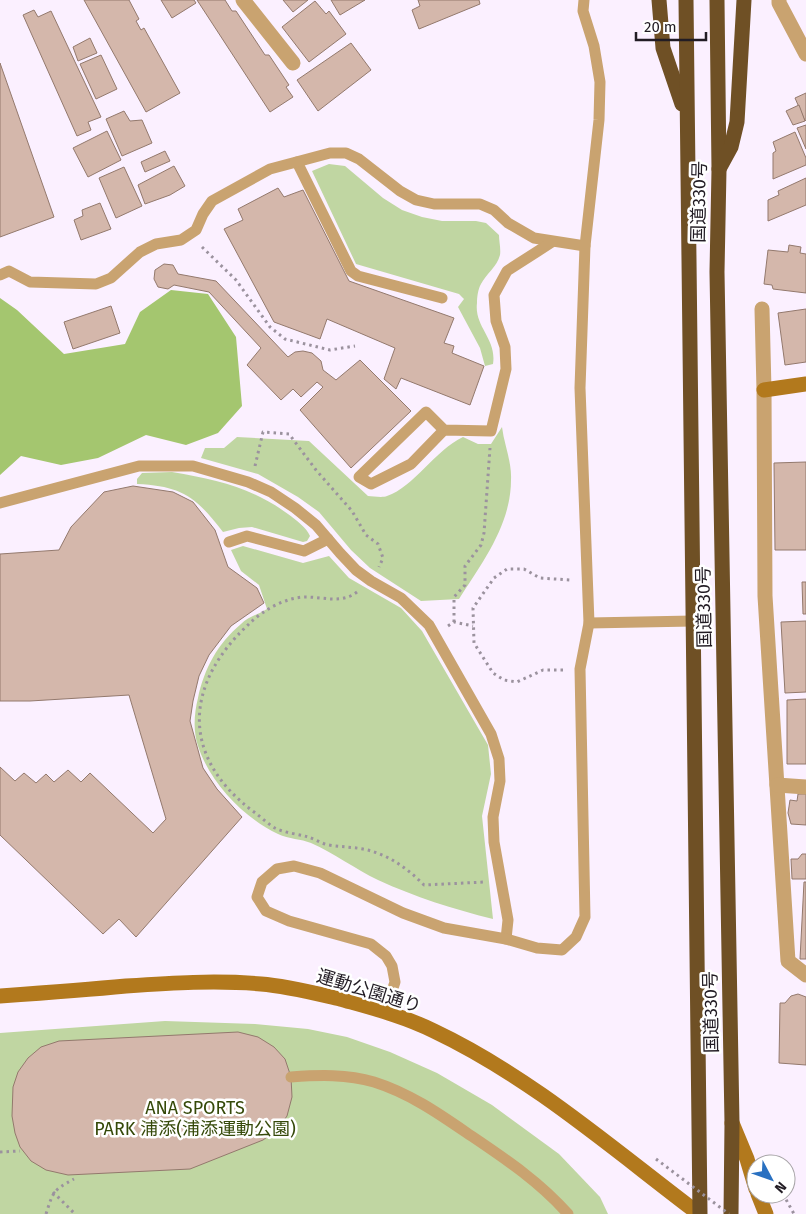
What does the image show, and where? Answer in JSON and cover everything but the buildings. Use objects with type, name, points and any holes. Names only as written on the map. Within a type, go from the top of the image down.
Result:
[{"type":"highway","points":[[658,0],[663,48],[687,117]]},
{"type":"highway","name":"国道330号","points":[[686,0],[700,1214]]},
{"type":"highway","name":"国道330号","points":[[717,0],[719,170],[717,272],[732,1123],[730,1214]]},
{"type":"highway","points":[[719,170],[731,147],[737,122],[744,0]]},
{"type":"street","points":[[243,0],[293,63]]},
{"type":"street","points":[[779,0],[806,54]]},
{"type":"street","points":[[762,309],[765,596],[788,960],[806,975]]},
{"type":"street","points":[[764,390],[806,384]]},
{"type":"street","points":[[777,785],[806,787]]},
{"type":"street","name":"運動公園通り","points":[[0,996],[158,984],[211,982],[261,984],[311,992],[386,1012],[433,1030],[495,1064],[528,1086],[700,1214]]},
{"type":"street","points":[[732,1123],[746,1157]]},
{"type":"lane","points":[[386,1012],[395,982],[392,966],[386,956],[371,944],[289,921],[266,911],[257,897],[262,882],[277,869],[294,866],[320,873],[403,913],[444,928],[506,939],[537,948],[562,950],[576,937],[585,917],[580,669],[588,623],[580,388],[585,246],[599,120],[600,82],[594,46],[583,11],[584,0]]},
{"type":"lane","points":[[0,276],[9,271],[30,282],[96,284],[111,278],[140,252],[156,244],[181,240],[196,230],[203,214],[212,201],[270,168],[330,153],[346,153],[359,159],[400,191],[416,200],[434,204],[480,204],[494,210],[508,223],[534,238],[585,246]]},
{"type":"lane","points":[[297,162],[351,271],[358,276],[442,298]]},
{"type":"lane","points":[[444,430],[412,464],[371,484],[359,477],[426,412],[444,430],[492,430],[506,369],[505,347],[496,321],[494,295],[507,271],[552,242]]},
{"type":"lane","points":[[0,504],[139,466],[193,466],[251,484],[270,492],[295,508],[316,525],[356,570],[401,598],[415,610],[429,625],[491,734],[498,759],[500,781],[493,817],[494,842],[508,920],[506,939]]},
{"type":"lane","points":[[229,542],[247,536],[304,551],[328,539]]},
{"type":"lane","points":[[588,623],[693,621]]},
{"type":"lane","points":[[291,1077],[317,1075],[346,1077],[398,1090],[424,1104],[530,1177],[554,1198],[568,1214]]},
{"type":"path","points":[[188,235],[236,280],[270,327],[285,339],[330,350],[354,346]]},
{"type":"path","points":[[454,622],[454,596],[465,585],[465,566],[481,545],[484,534],[492,430]]},
{"type":"path","points":[[251,484],[263,432],[289,434],[316,470],[352,511],[366,535],[378,544],[383,558],[371,581],[352,597],[330,600],[305,597],[278,604],[250,622],[227,646],[210,674],[201,696],[199,723],[202,746],[222,783],[243,804],[276,829],[311,838],[327,845],[366,850],[398,862],[410,870],[424,885],[467,884],[500,880]]},
{"type":"path","points":[[580,669],[543,670],[517,682],[504,680],[493,673],[474,643],[472,608],[494,578],[507,570],[524,569],[540,578],[586,581]]},
{"type":"path","points":[[434,634],[454,622],[473,626]]},
{"type":"path","points":[[0,1152],[20,1151]]},
{"type":"path","points":[[656,1159],[730,1214]]},
{"type":"path","points":[[46,1214],[53,1192],[74,1179]]},
{"type":"path","points":[[53,1192],[75,1214]]},
{"type":"green space","points":[[329,164],[345,166],[383,198],[402,210],[442,221],[476,221],[486,223],[499,235],[500,255],[480,286],[477,301],[479,319],[492,347],[493,364],[485,366],[480,348],[458,307],[464,299],[459,294],[356,264],[312,171]]},
{"type":"green space","points":[[171,290],[208,294],[236,337],[242,406],[218,433],[186,445],[146,435],[98,458],[61,465],[21,456],[0,475],[0,298],[17,310],[64,354],[125,344],[140,312]]},
{"type":"green space","points":[[502,427],[511,473],[510,497],[506,513],[494,543],[459,599],[421,601],[370,568],[351,550],[319,512],[298,497],[258,474],[201,458],[205,448],[224,448],[237,437],[309,441],[368,496],[383,497],[406,485],[443,450],[463,437],[478,444],[491,444]]},
{"type":"green space","points":[[172,472],[219,482],[261,497],[294,519],[310,536],[307,541],[303,542],[252,527],[223,532],[205,510],[187,496],[166,487],[137,484],[137,479],[142,473]]},
{"type":"green space","points":[[243,546],[303,563],[329,556],[349,578],[401,608],[422,631],[488,745],[491,774],[482,816],[493,919],[449,907],[406,892],[369,876],[311,843],[278,834],[253,819],[241,809],[211,773],[203,760],[198,746],[195,728],[197,704],[204,677],[213,657],[233,631],[247,619],[267,609],[259,585],[241,571],[231,550]]},
{"type":"green space","name":"ANA SPORTS PARK 浦添(浦添運動公園)","points":[[165,1021],[255,1024],[308,1029],[347,1037],[390,1052],[437,1073],[492,1105],[559,1154],[600,1197],[608,1214],[0,1214],[0,1033]]}]
